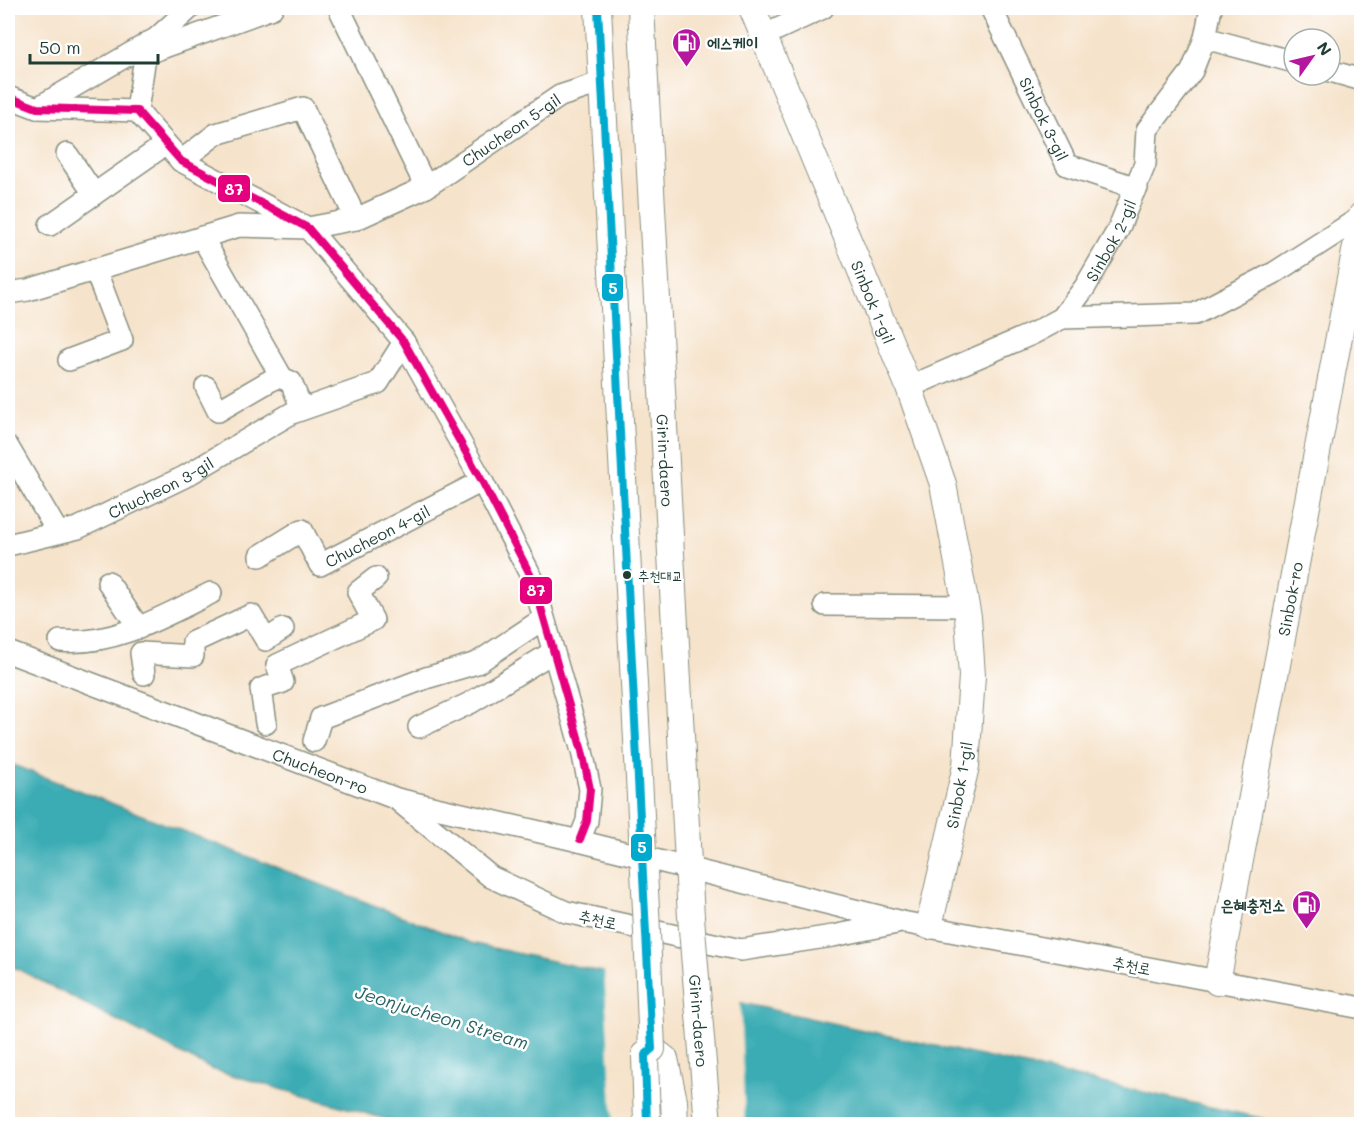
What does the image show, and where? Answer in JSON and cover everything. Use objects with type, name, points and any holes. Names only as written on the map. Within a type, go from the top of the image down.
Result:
[{"type":"street","points":[[137,111],[146,49],[190,8]]},
{"type":"street","points":[[37,108],[146,49],[272,8]]},
{"type":"street","points":[[339,8],[426,187]]},
{"type":"street","points":[[598,8],[652,1049],[665,1059],[674,1101],[675,1125]]},
{"type":"street","name":"Girin-daero","points":[[641,8],[691,915],[708,1125]]},
{"type":"street","name":"Sinbok 1-gil","points":[[752,8],[909,387],[943,484],[966,606],[972,676],[966,766],[929,926]]},
{"type":"street","points":[[763,36],[823,8]]},
{"type":"street","name":"Sinbok 3-gil","points":[[991,8],[1067,165],[1137,188]]},
{"type":"street","name":"Sinbok 2-gil","points":[[909,387],[1034,333],[1062,318],[1085,288],[1137,188],[1145,164],[1148,130],[1192,71],[1205,38],[1211,8]]},
{"type":"street","points":[[1205,38],[1282,59]]},
{"type":"street","points":[[1342,74],[1362,80]]},
{"type":"street","name":"Chucheon 5-gil","points":[[8,293],[28,290],[239,226],[308,228],[356,219],[426,187],[560,96],[603,82]]},
{"type":"street","points":[[10,101],[37,108],[137,111],[181,161],[308,228],[404,342],[482,481],[533,580],[582,751],[590,789],[587,821],[579,841]]},
{"type":"street","points":[[181,161],[216,134],[303,108],[356,219]]},
{"type":"street","points":[[50,225],[166,144]]},
{"type":"street","points":[[68,154],[94,194]]},
{"type":"street","points":[[1062,318],[1195,314],[1274,273],[1361,216]]},
{"type":"street","name":"Sinbok-ro","points":[[1217,982],[1361,216]]},
{"type":"street","points":[[202,237],[280,375],[291,382],[302,410]]},
{"type":"street","points":[[69,360],[122,340],[95,268]]},
{"type":"street","name":"Chucheon 3-gil","points":[[8,545],[57,531],[78,528],[184,477],[292,413],[378,383],[404,342]]},
{"type":"street","points":[[206,387],[218,411],[280,375]]},
{"type":"street","points":[[8,447],[57,531]]},
{"type":"street","name":"Chucheon 4-gil","points":[[260,556],[302,530],[320,565],[482,481]]},
{"type":"street","points":[[266,723],[261,689],[283,682],[278,665],[372,620],[358,592],[376,578]]},
{"type":"street","points":[[108,582],[139,628]]},
{"type":"street","points":[[60,641],[82,643],[139,628],[211,593]]},
{"type":"street","points":[[825,605],[966,606]]},
{"type":"street","points":[[144,674],[141,653],[193,656],[193,642],[251,615],[266,640],[283,629]]},
{"type":"street","name":"Chucheon-ro","points":[[314,741],[321,718],[426,678],[477,663],[543,619]]},
{"type":"street","name":"Chucheon-ro","points":[[8,652],[271,754],[397,800],[579,841],[643,858]]},
{"type":"street","points":[[419,727],[470,703],[553,652]]},
{"type":"street","name":"추천로","points":[[397,800],[491,877],[566,912],[741,950],[833,936],[902,922]]},
{"type":"street","name":"추천로","points":[[643,858],[902,922],[1362,1008]]},
{"type":"street","points":[[647,1125],[645,1055],[652,1049]]},
{"type":"water","name":"Jeonjucheon Stream","points":[[8,763],[471,943],[1287,1124],[403,1124],[211,1069],[8,964]]},
{"type":"pier","points":[[604,970],[740,1000],[745,1124],[613,1124]]},
{"type":"transit line","name":"5","points":[[598,8],[652,1049],[645,1055],[647,1124]]},
{"type":"transit line","name":"87","points":[[8,97],[37,108],[137,111],[181,161],[308,228],[404,342],[482,481],[533,580],[582,751],[590,789],[587,821],[580,839]]},
{"type":"place","name":"에스케이","points":[[686,68]]},
{"type":"place","name":"추천대교","points":[[627,575]]},
{"type":"place","name":"은혜충전소","points":[[1306,930]]}]
